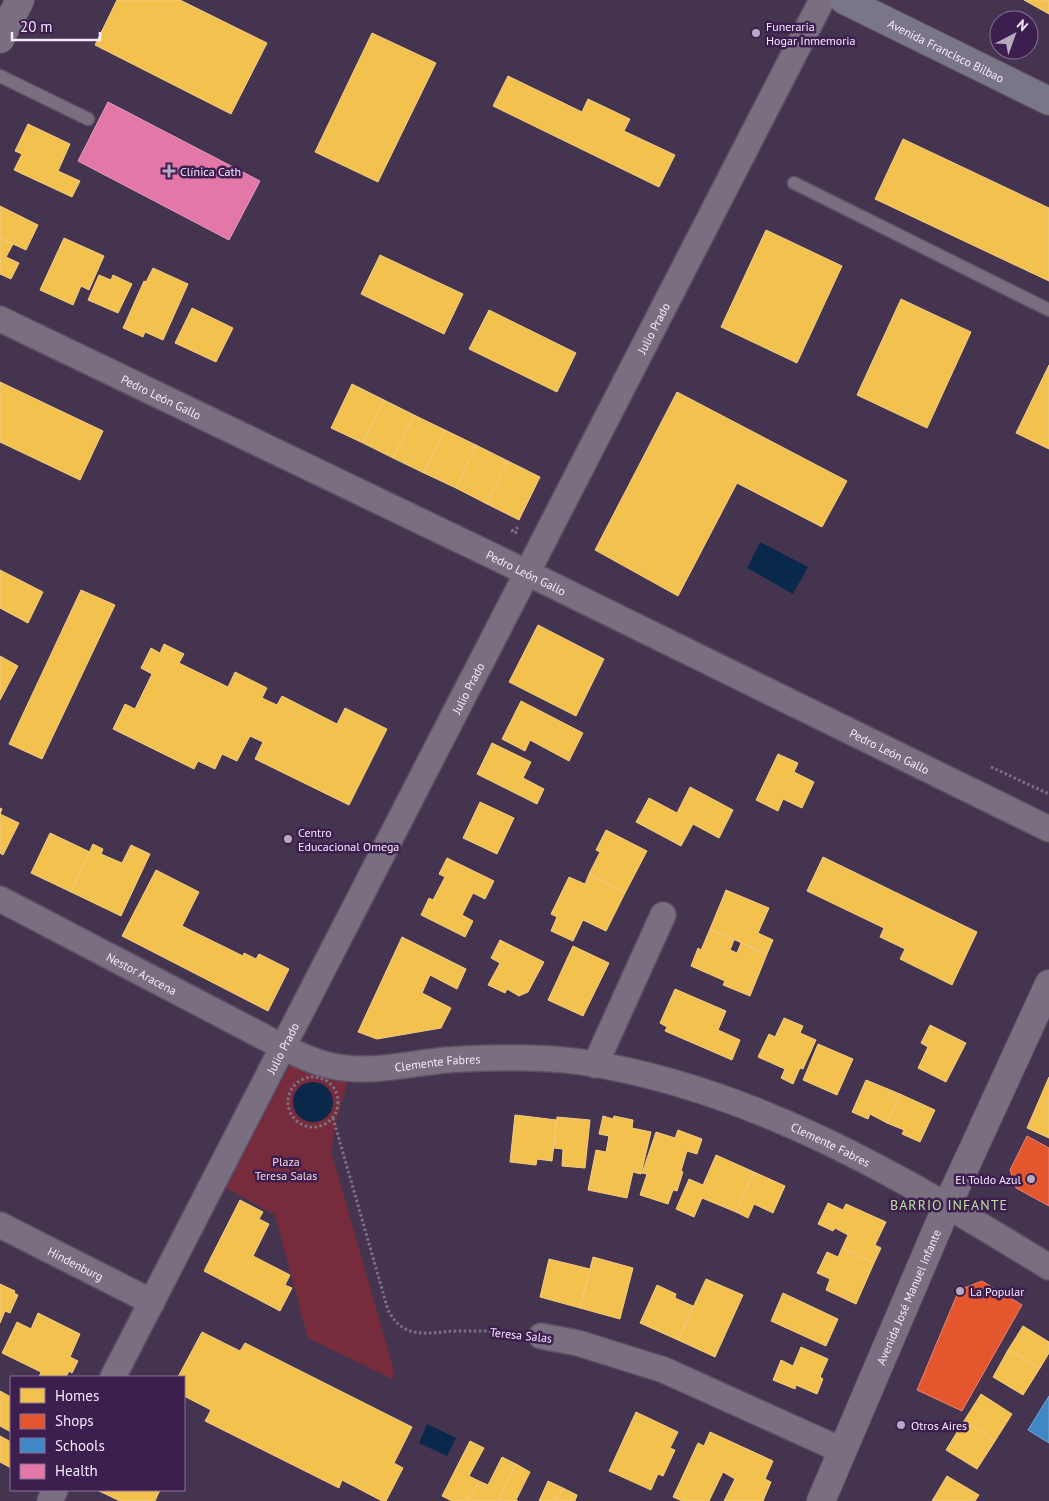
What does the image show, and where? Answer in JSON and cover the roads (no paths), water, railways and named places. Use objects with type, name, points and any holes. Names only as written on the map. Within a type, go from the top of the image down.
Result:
[{"type":"main road","name":"Avenida Francisco Bilbao","points":[[844,0],[1049,102]]},
{"type":"street","points":[[0,39],[20,0]]},
{"type":"street","name":"Julio Prado","points":[[114,1376],[822,0]]},
{"type":"street","name":"Pedro León Gallo","points":[[0,319],[1049,829]]},
{"type":"street","name":"Nestor Aracena","points":[[0,899],[283,1047]]},
{"type":"street","points":[[595,1065],[663,915]]},
{"type":"street","name":"Avenida José Manuel Infante","points":[[821,1501],[946,1206],[1049,984]]},
{"type":"street","name":"Clemente Fabres","points":[[283,1047],[312,1060],[344,1068],[363,1069],[448,1060],[520,1058],[635,1071],[695,1088],[769,1114],[852,1154],[946,1206],[1049,1267]]},
{"type":"street","name":"Hindenburg","points":[[0,1225],[152,1302]]},
{"type":"street","name":"Teresa Salas","points":[[542,1336],[578,1343],[664,1370],[841,1450]]},
{"type":"lane","points":[[0,76],[88,119]]},
{"type":"lane","points":[[794,183],[1049,310]]},
{"type":"water","points":[[760,542],[808,567],[793,594],[747,568]]},
{"type":"water","points":[[313,1082],[327,1088],[333,1102],[327,1116],[313,1122],[299,1116],[293,1102],[299,1088]]},
{"type":"water","points":[[427,1424],[456,1438],[447,1456],[419,1443]]},
{"type":"place","name":"Funeraria Hogar Inmemoria","points":[[756,33]]},
{"type":"place","name":"Clínica Cath","points":[[169,171]]},
{"type":"place","name":"Centro Educacional Omega","points":[[288,839]]},
{"type":"place","name":"El Toldo Azul","points":[[1031,1179]]},
{"type":"place","name":"La Popular","points":[[960,1291]]},
{"type":"place","name":"Otros Aires","points":[[901,1425]]},
{"type":"district","name":"BARRIO INFANTE","points":[[949,1205]]},
{"type":"park label","name":"Plaza Teresa Salas","points":[[286,1168]]}]
